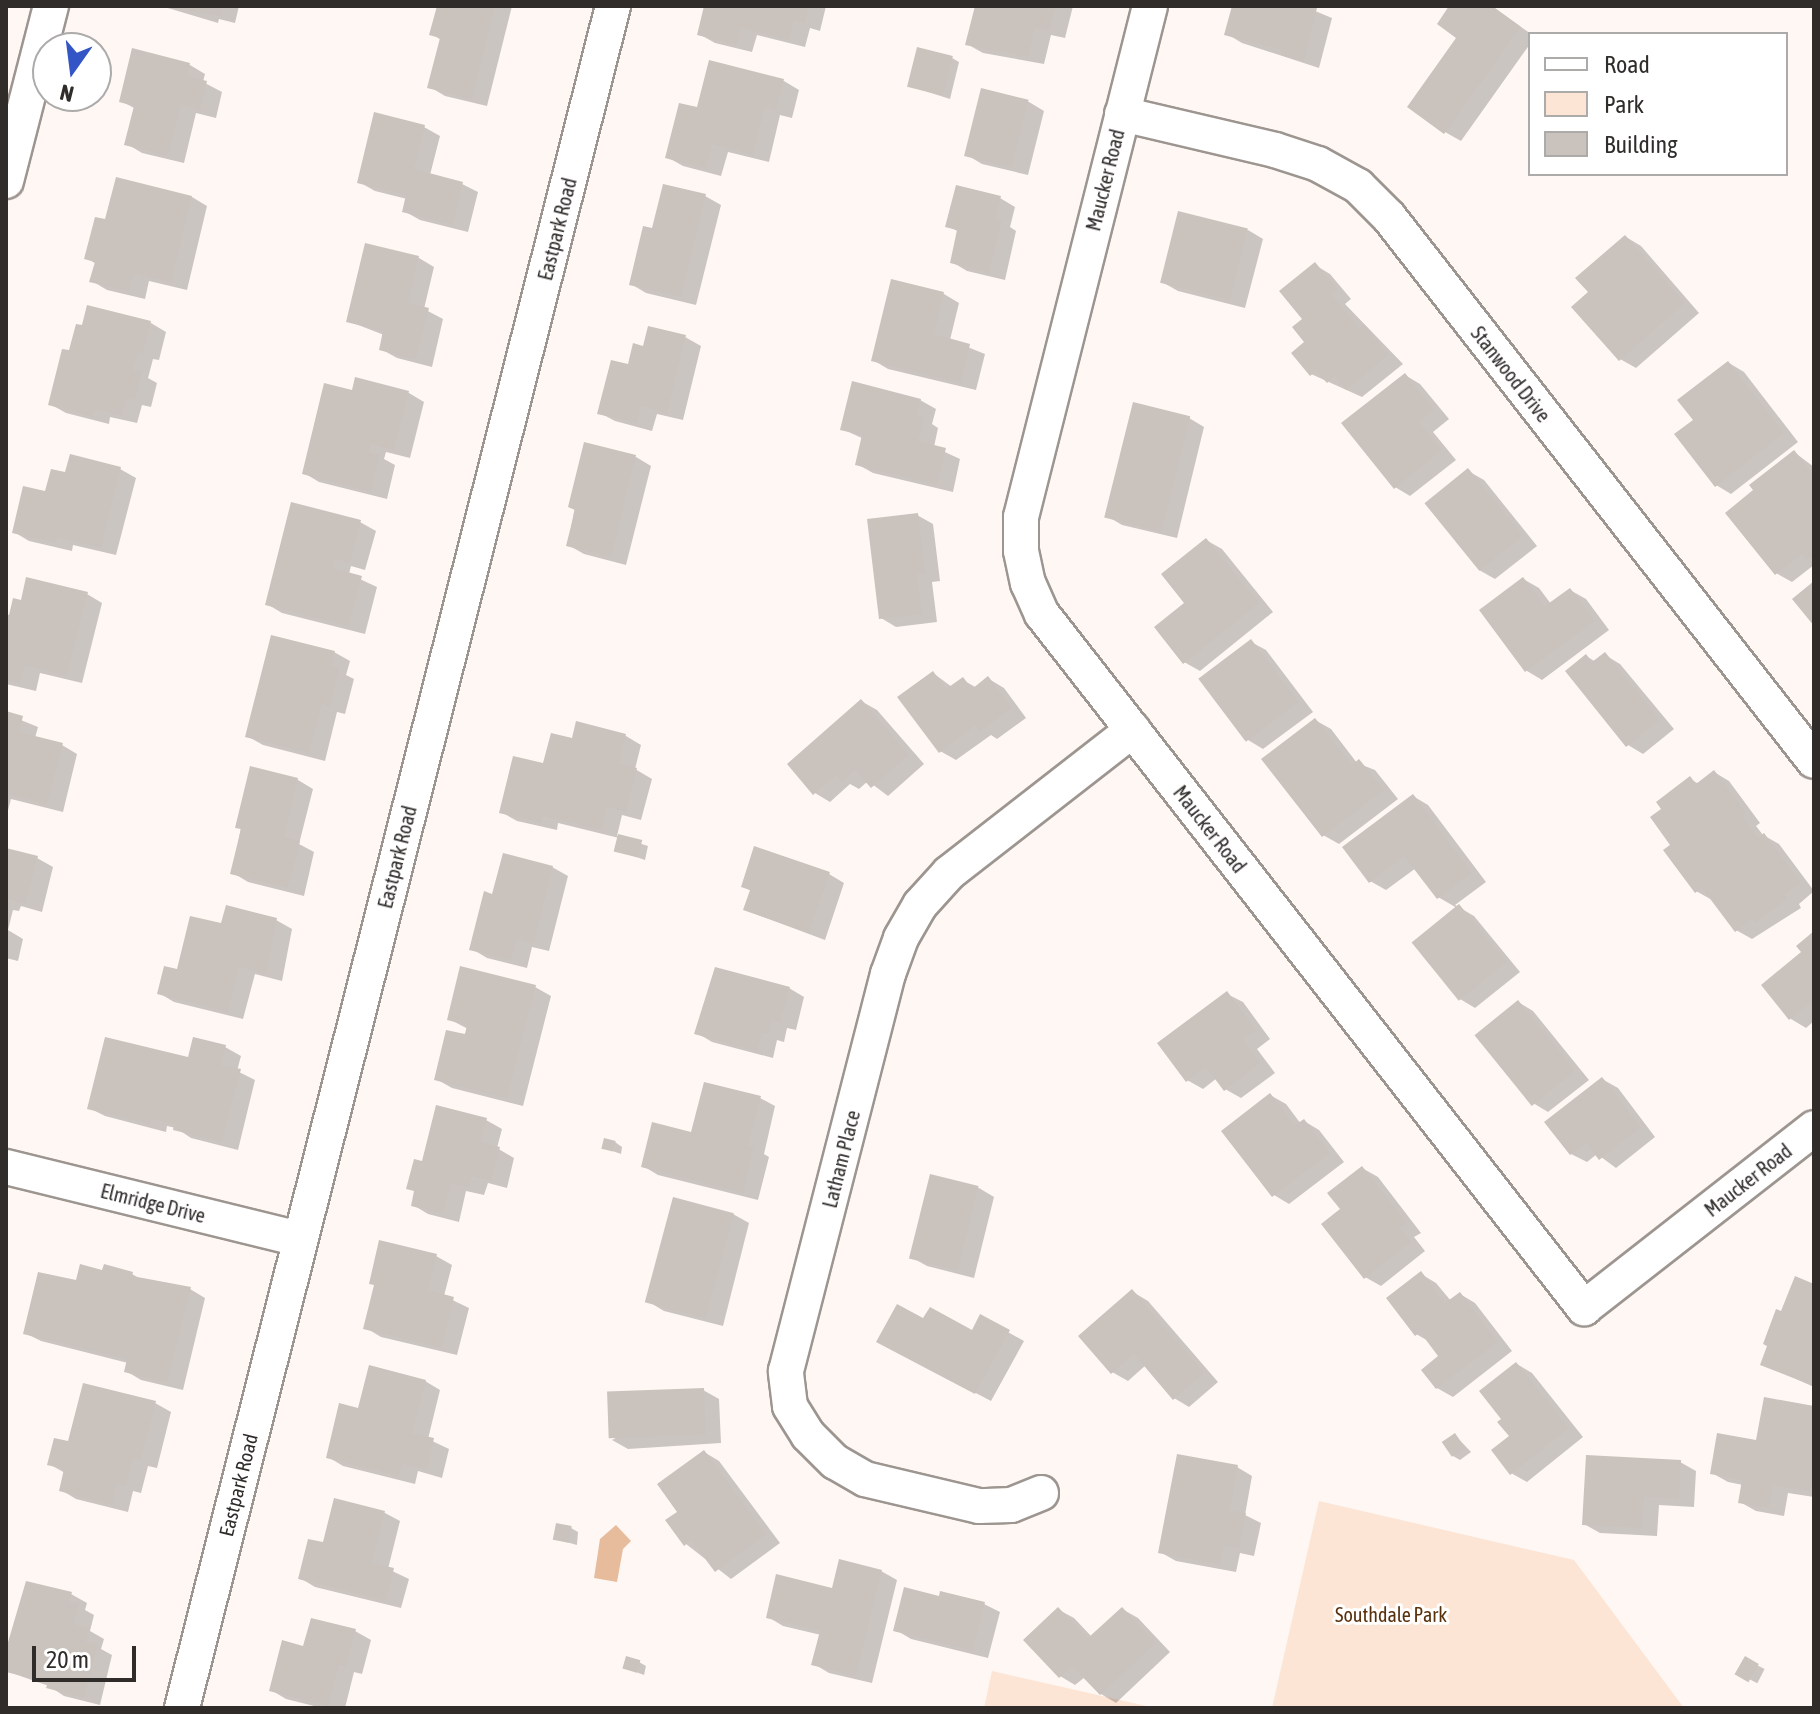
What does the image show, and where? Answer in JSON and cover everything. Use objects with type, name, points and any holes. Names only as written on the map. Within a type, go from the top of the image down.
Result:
[{"type":"street","points":[[6,181],[51,6]]},
{"type":"street","name":"Eastpark Road","points":[[182,1708],[613,6]]},
{"type":"street","name":"Maucker Road","points":[[1150,6],[1021,517],[1021,551],[1028,583],[1042,614],[1584,1308],[1814,1128]]},
{"type":"street","name":"Stanwood Drive","points":[[1122,114],[1275,150],[1318,164],[1358,186],[1389,217],[1814,761]]},
{"type":"street","name":"Latham Place","points":[[1041,1493],[1011,1505],[979,1506],[865,1479],[835,1462],[808,1435],[790,1406],[786,1371],[888,974],[901,938],[920,905],[949,873],[1133,730]]},
{"type":"street","name":"Elmridge Drive","points":[[6,1167],[300,1239]]},
{"type":"green space","name":"Southdale Park","points":[[1319,1501],[1574,1560],[1684,1708],[1272,1708]]},
{"type":"green space","points":[[992,1671],[1155,1708],[984,1708]]},
{"type":"shaded area","points":[[616,1525],[631,1541],[623,1549],[617,1582],[594,1578],[600,1539]]},
{"type":"building","points":[[167,6],[222,6],[220,16],[167,7]]},
{"type":"building","points":[[437,6],[495,6],[472,99],[427,88],[440,38],[429,35]]},
{"type":"building","points":[[704,6],[809,6],[805,23],[794,21],[789,40],[741,28],[737,45],[697,35]]},
{"type":"building","points":[[975,6],[1056,6],[1049,31],[1035,27],[1028,57],[965,45]]},
{"type":"building","points":[[1232,6],[1317,8],[1304,61],[1281,55],[1282,50],[1224,35]]},
{"type":"building","points":[[1449,6],[1492,6],[1521,27],[1444,134],[1407,107],[1456,38],[1437,24]]},
{"type":"building","points":[[917,47],[953,56],[943,96],[907,87]]},
{"type":"building","points":[[132,48],[190,63],[187,76],[207,81],[200,110],[181,105],[168,156],[124,145],[134,106],[119,102]]},
{"type":"building","points":[[709,60],[784,79],[776,110],[765,107],[753,155],[712,144],[706,169],[665,158],[679,103],[697,107]]},
{"type":"building","points":[[981,88],[1029,100],[1012,168],[964,156]]},
{"type":"building","points":[[374,112],[425,125],[414,169],[463,182],[453,225],[402,212],[406,195],[357,183]]},
{"type":"building","points":[[116,177],[192,196],[171,282],[134,274],[129,291],[89,282],[95,262],[84,259],[95,217],[105,219]]},
{"type":"building","points":[[663,184],[706,194],[681,297],[629,285],[643,226],[652,228]]},
{"type":"building","points":[[956,185],[1001,196],[995,219],[1002,220],[989,273],[950,263],[957,230],[945,227]]},
{"type":"building","points":[[1178,211],[1248,228],[1230,300],[1160,283]]},
{"type":"building","points":[[1625,235],[1685,303],[1619,361],[1571,307],[1588,292],[1575,278]]},
{"type":"building","points":[[365,243],[419,256],[408,303],[429,308],[416,360],[379,350],[383,331],[346,322]]},
{"type":"building","points":[[1315,262],[1337,289],[1331,294],[1359,328],[1363,324],[1389,355],[1346,390],[1335,376],[1327,383],[1316,371],[1310,376],[1291,353],[1304,342],[1292,327],[1302,319],[1279,291]]},
{"type":"building","points":[[891,279],[944,292],[934,334],[970,344],[961,383],[871,361]]},
{"type":"building","points":[[87,305],[151,321],[143,353],[138,352],[133,370],[142,372],[135,400],[126,398],[122,416],[95,409],[93,417],[48,405],[62,349],[69,350],[76,324],[82,325]]},
{"type":"building","points":[[648,326],[686,335],[667,413],[641,406],[637,423],[597,414],[611,360],[628,364],[633,343],[643,346]]},
{"type":"building","points":[[1728,361],[1784,433],[1715,487],[1674,434],[1693,420],[1677,400]]},
{"type":"building","points":[[1405,373],[1434,410],[1419,422],[1442,450],[1394,489],[1341,423]]},
{"type":"building","points":[[355,377],[409,391],[394,450],[371,444],[369,452],[380,455],[371,492],[302,474],[324,383],[352,390]]},
{"type":"building","points":[[852,381],[921,399],[917,415],[924,417],[918,441],[946,448],[937,485],[855,465],[862,435],[840,430]]},
{"type":"building","points":[[1133,402],[1190,416],[1161,532],[1104,517]]},
{"type":"building","points":[[584,442],[636,455],[611,557],[566,546],[575,510],[568,507]]},
{"type":"building","points":[[1794,450],[1814,475],[1814,555],[1807,560],[1802,554],[1775,575],[1725,513],[1753,490],[1749,485]]},
{"type":"building","points":[[70,454],[121,467],[101,548],[58,537],[56,543],[12,533],[23,486],[45,491],[51,469],[65,472]]},
{"type":"building","points":[[1468,468],[1523,536],[1479,571],[1424,503]]},
{"type":"building","points":[[291,502],[361,520],[350,563],[335,559],[333,568],[362,576],[349,626],[265,605]]},
{"type":"building","points":[[918,513],[925,573],[917,574],[922,614],[879,619],[867,519]]},
{"type":"building","points":[[1206,538],[1259,603],[1183,664],[1154,627],[1184,603],[1161,574]]},
{"type":"building","points":[[26,577],[88,592],[67,676],[25,665],[20,684],[6,680],[6,614],[9,615],[13,598],[21,600]]},
{"type":"building","points":[[1523,577],[1545,606],[1570,588],[1595,621],[1525,672],[1479,610]]},
{"type":"building","points":[[1814,581],[1814,626],[1792,599]]},
{"type":"building","points":[[271,635],[335,651],[331,666],[339,668],[330,707],[322,704],[309,753],[245,737]]},
{"type":"building","points":[[1251,639],[1299,702],[1246,742],[1198,679]]},
{"type":"building","points":[[1605,652],[1660,720],[1626,747],[1565,671],[1586,654],[1592,662]]},
{"type":"building","points":[[933,671],[946,689],[963,677],[972,689],[988,676],[1012,708],[980,731],[976,725],[939,753],[897,697]]},
{"type":"building","points":[[861,699],[909,755],[871,788],[855,770],[842,782],[836,775],[813,795],[787,764]]},
{"type":"building","points":[[6,711],[23,716],[19,732],[63,743],[47,804],[6,794]]},
{"type":"building","points":[[1315,718],[1352,765],[1359,759],[1384,790],[1322,837],[1261,759]]},
{"type":"building","points":[[576,721],[626,734],[619,764],[637,768],[626,812],[607,807],[601,830],[543,816],[541,823],[499,813],[513,756],[543,763],[551,733],[572,738]]},
{"type":"building","points":[[250,766],[298,778],[284,837],[300,841],[288,888],[230,874],[241,829],[235,828]]},
{"type":"building","points":[[1714,770],[1746,813],[1742,816],[1758,838],[1764,833],[1801,883],[1784,895],[1787,899],[1756,922],[1753,918],[1735,932],[1702,888],[1695,893],[1663,850],[1670,845],[1650,817],[1661,809],[1656,802],[1690,776],[1696,784]]},
{"type":"building","points":[[1413,794],[1472,873],[1437,899],[1404,856],[1369,883],[1342,847]]},
{"type":"building","points":[[618,834],[642,840],[638,858],[614,851]]},
{"type":"building","points":[[754,846],[830,872],[809,933],[743,910],[750,890],[741,887]]},
{"type":"building","points":[[6,848],[38,856],[26,904],[6,899]]},
{"type":"building","points":[[503,853],[553,866],[534,943],[517,939],[511,960],[469,950],[484,891],[492,894]]},
{"type":"building","points":[[1459,904],[1506,962],[1459,1001],[1412,942]]},
{"type":"building","points":[[226,905],[277,918],[266,974],[239,967],[228,1012],[157,994],[164,966],[177,969],[190,916],[221,923]]},
{"type":"building","points":[[1814,931],[1814,1000],[1789,1020],[1761,985],[1801,952],[1796,946]]},
{"type":"building","points":[[460,966],[536,985],[507,1098],[434,1080],[446,1030],[465,1034],[467,1025],[447,1020]]},
{"type":"building","points":[[715,967],[790,987],[780,1023],[772,1020],[768,1034],[762,1033],[757,1051],[694,1034]]},
{"type":"building","points":[[1227,991],[1256,1030],[1243,1039],[1260,1063],[1224,1091],[1206,1067],[1186,1082],[1157,1043]]},
{"type":"building","points":[[1518,1000],[1575,1071],[1532,1106],[1474,1035]]},
{"type":"building","points":[[105,1037],[188,1057],[193,1037],[226,1045],[221,1065],[241,1069],[222,1142],[173,1130],[174,1124],[151,1119],[150,1124],[87,1109]]},
{"type":"building","points":[[1602,1077],[1641,1127],[1599,1160],[1586,1143],[1570,1155],[1544,1122]]},
{"type":"building","points":[[704,1082],[761,1096],[748,1145],[754,1146],[743,1193],[641,1167],[652,1122],[691,1132]]},
{"type":"building","points":[[1270,1093],[1295,1125],[1304,1119],[1330,1153],[1272,1197],[1221,1131]]},
{"type":"building","points":[[436,1105],[487,1118],[481,1142],[500,1147],[491,1181],[472,1176],[469,1188],[451,1183],[443,1214],[411,1206],[414,1191],[406,1189],[414,1159],[422,1161]]},
{"type":"building","points":[[604,1138],[616,1141],[613,1152],[601,1149]]},
{"type":"building","points":[[1362,1166],[1407,1223],[1400,1228],[1411,1242],[1364,1279],[1321,1224],[1340,1209],[1327,1193]]},
{"type":"building","points":[[930,1174],[979,1186],[957,1271],[909,1258]]},
{"type":"building","points":[[673,1197],[734,1213],[706,1319],[645,1302]]},
{"type":"building","points":[[379,1240],[437,1254],[428,1290],[454,1297],[442,1348],[363,1329],[374,1285],[369,1284]]},
{"type":"building","points":[[80,1264],[102,1270],[104,1264],[133,1272],[132,1276],[191,1287],[167,1383],[124,1372],[127,1359],[23,1334],[38,1272],[76,1280]]},
{"type":"building","points":[[1421,1271],[1445,1303],[1460,1292],[1498,1342],[1436,1389],[1421,1370],[1438,1356],[1420,1332],[1415,1336],[1386,1298]]},
{"type":"building","points":[[1795,1276],[1814,1284],[1814,1386],[1760,1365],[1767,1346],[1763,1344],[1776,1309],[1781,1311]]},
{"type":"building","points":[[1132,1289],[1204,1373],[1173,1400],[1134,1354],[1111,1374],[1078,1336]]},
{"type":"building","points":[[897,1304],[923,1318],[930,1307],[972,1330],[980,1314],[1010,1330],[975,1394],[876,1342]]},
{"type":"building","points":[[1516,1362],[1569,1428],[1510,1475],[1491,1450],[1509,1436],[1497,1422],[1501,1419],[1479,1391]]},
{"type":"building","points":[[369,1365],[426,1380],[412,1433],[434,1438],[427,1470],[402,1464],[399,1476],[326,1458],[339,1403],[358,1408]]},
{"type":"building","points":[[83,1383],[156,1401],[141,1460],[133,1458],[126,1486],[117,1483],[112,1505],[59,1491],[64,1469],[47,1465],[54,1438],[68,1441]]},
{"type":"building","points":[[704,1388],[706,1435],[609,1438],[607,1391]]},
{"type":"building","points":[[1764,1397],[1814,1406],[1814,1466],[1810,1491],[1773,1485],[1769,1508],[1738,1503],[1742,1480],[1710,1474],[1717,1433],[1756,1440]]},
{"type":"building","points":[[1455,1433],[1465,1448],[1452,1457],[1442,1442]]},
{"type":"building","points":[[704,1450],[766,1534],[715,1572],[691,1540],[684,1546],[665,1520],[677,1512],[657,1484]]},
{"type":"building","points":[[1177,1454],[1238,1465],[1230,1510],[1246,1513],[1239,1549],[1224,1546],[1220,1565],[1158,1553]]},
{"type":"building","points":[[1586,1455],[1681,1460],[1679,1499],[1644,1497],[1642,1528],[1582,1525]]},
{"type":"building","points":[[334,1498],[385,1511],[372,1563],[394,1568],[386,1601],[298,1579],[308,1539],[323,1542]]},
{"type":"building","points":[[556,1523],[572,1526],[568,1543],[553,1540]]},
{"type":"building","points":[[839,1559],[882,1570],[856,1676],[811,1665],[820,1631],[766,1618],[776,1574],[832,1588]]},
{"type":"building","points":[[26,1581],[72,1592],[69,1602],[79,1604],[74,1624],[89,1628],[86,1642],[98,1644],[84,1698],[46,1688],[48,1682],[6,1672],[6,1649]]},
{"type":"building","points":[[904,1587],[939,1596],[940,1591],[985,1602],[973,1651],[893,1631]]},
{"type":"building","points":[[1058,1607],[1088,1638],[1122,1607],[1156,1643],[1100,1695],[1072,1666],[1059,1678],[1023,1640]]},
{"type":"building","points":[[311,1618],[356,1629],[346,1667],[339,1665],[328,1706],[269,1691],[282,1640],[303,1646]]},
{"type":"building","points":[[626,1656],[640,1660],[637,1673],[622,1668]]},
{"type":"building","points":[[1745,1656],[1759,1664],[1748,1682],[1734,1674]]}]
